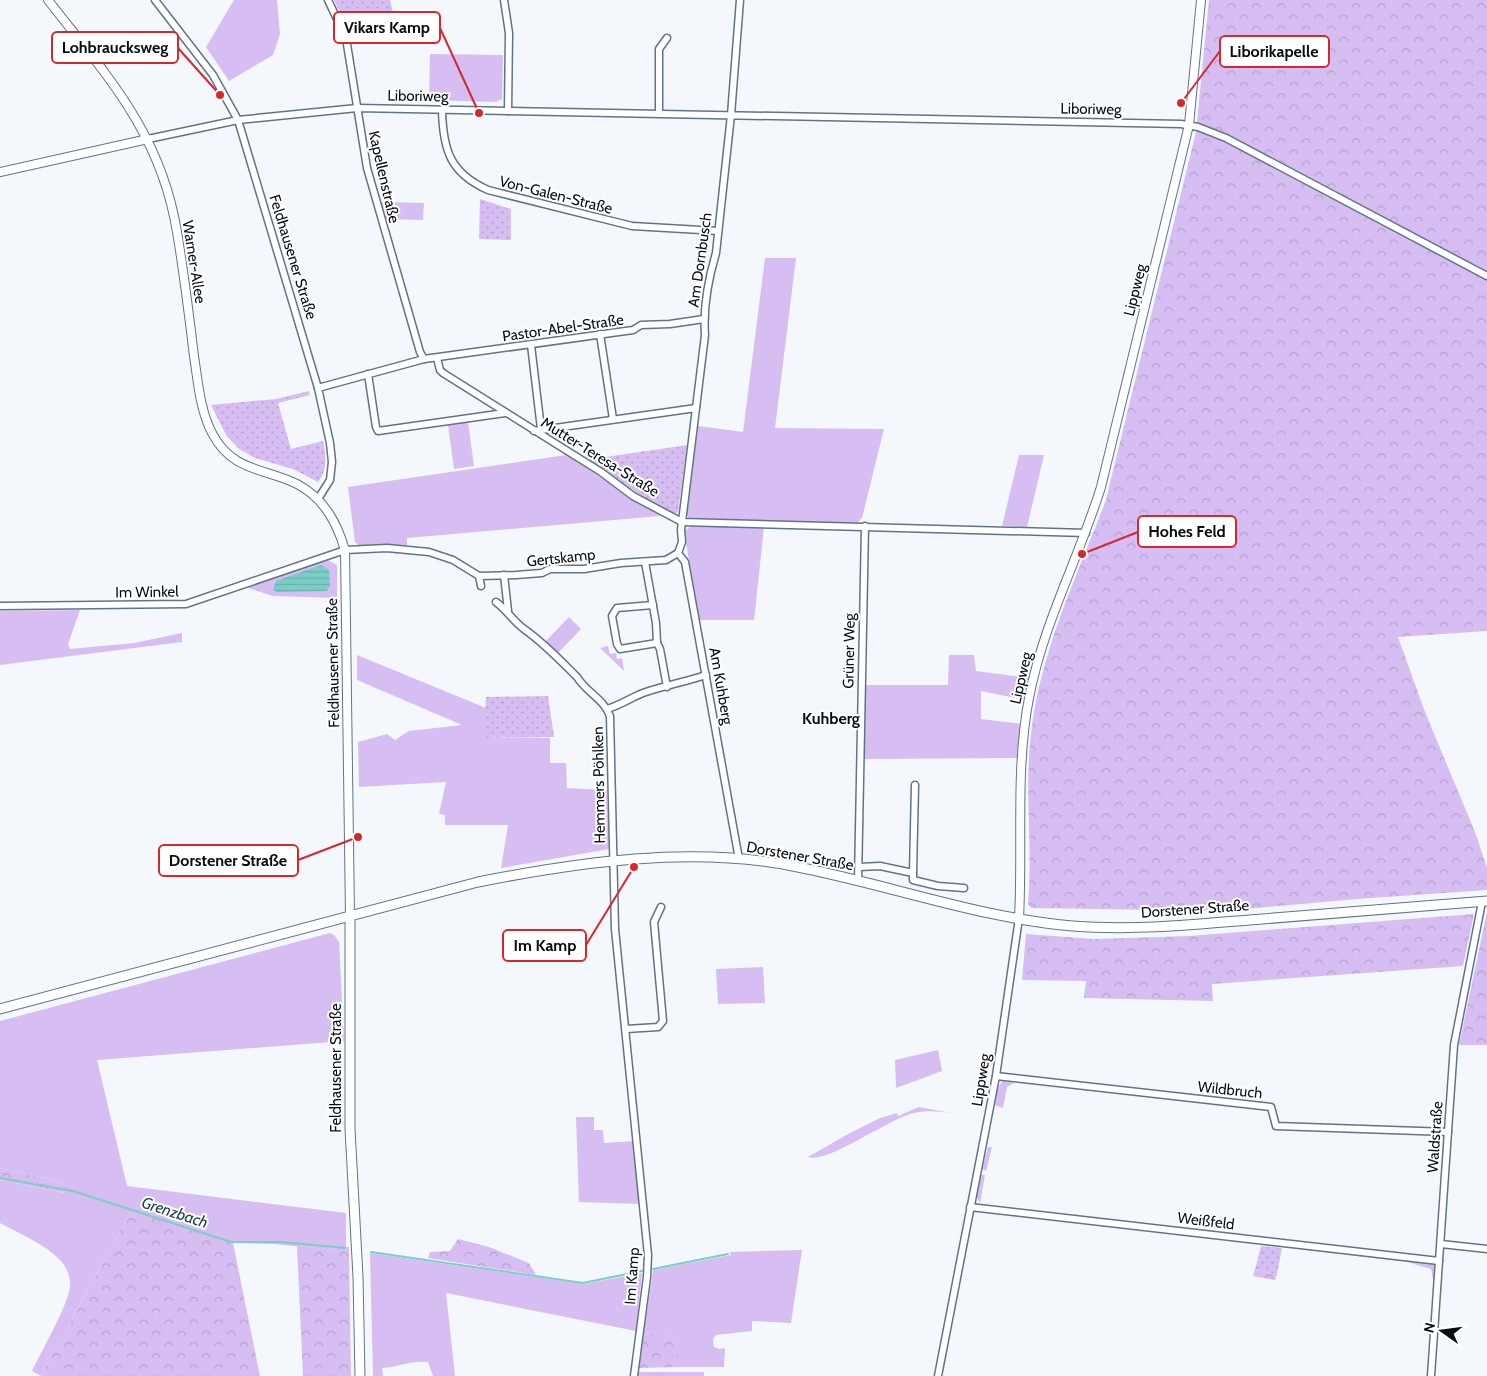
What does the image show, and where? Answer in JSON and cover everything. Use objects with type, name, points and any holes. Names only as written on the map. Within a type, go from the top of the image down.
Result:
[{"type":"main road","name":"Dorstener Straße","points":[[0,1009],[478,882],[550,868],[613,861],[739,859],[792,866],[1019,918],[1074,926],[1137,927],[1485,902]]},
{"type":"main road","name":"Feldhausener Straße","points":[[350,916],[350,1129],[358,1277],[360,1376]]},
{"type":"street","name":"Warner-Allee","points":[[48,0],[119,91],[148,140],[170,196],[177,231],[202,405],[213,435],[231,456],[242,464],[298,484],[318,499]]},
{"type":"street","name":"Feldhausener Straße","points":[[155,0],[213,75],[238,120],[318,388],[330,443],[332,462],[330,480],[318,499],[335,522],[345,550],[350,916]]},
{"type":"street","name":"Kapellenstraße","points":[[328,0],[346,38],[367,168],[383,231],[420,352],[424,358]]},
{"type":"street","points":[[504,0],[508,33],[508,111]]},
{"type":"street","name":"Am Dornbusch","points":[[682,522],[705,336],[704,318],[718,231],[731,115],[740,0]]},
{"type":"street","name":"Lippweg","points":[[938,1376],[996,1076],[1019,918],[1021,758],[1029,699],[1051,618],[1086,533],[1102,487],[1189,125],[1202,0]]},
{"type":"street","points":[[659,114],[659,49],[667,38]]},
{"type":"street","name":"Liboriweg","points":[[148,140],[238,120],[357,108],[1189,125],[1226,138],[1487,276]]},
{"type":"street","name":"Von-Galen-Straße","points":[[442,110],[445,146],[453,162],[467,179],[488,190],[632,226],[718,231]]},
{"type":"street","points":[[0,172],[148,140]]},
{"type":"street","name":"Pastor-Abel-Straße","points":[[424,358],[437,358],[633,330],[641,325],[670,324],[704,318]]},
{"type":"street","points":[[600,334],[613,419]]},
{"type":"street","points":[[531,344],[538,430],[696,408]]},
{"type":"street","points":[[318,388],[424,358]]},
{"type":"street","name":"Mutter-Teresa-Straße","points":[[437,358],[440,370],[443,373],[505,413],[538,430],[633,496],[682,522]]},
{"type":"street","points":[[368,374],[378,431],[505,413]]},
{"type":"street","points":[[678,553],[682,544],[682,522],[1086,533]]},
{"type":"street","name":"Grüner Weg","points":[[858,881],[865,526]]},
{"type":"street","points":[[345,550],[387,548],[429,552],[453,560],[479,576],[481,586]]},
{"type":"street","name":"Im Winkel","points":[[0,606],[186,604],[345,550]]},
{"type":"street","name":"Gertskamp","points":[[479,576],[645,562],[668,559],[678,553]]},
{"type":"street","name":"Am Kuhberg","points":[[678,553],[685,562],[739,859]]},
{"type":"street","points":[[645,562],[653,605],[657,643],[660,649],[667,687]]},
{"type":"street","points":[[504,575],[508,611]]},
{"type":"street","name":"Hemmers Pöhlken","points":[[496,602],[508,611],[512,618],[534,634],[608,709],[610,716],[613,861]]},
{"type":"street","points":[[653,605],[617,608],[613,611],[612,616],[617,644],[620,649],[657,643]]},
{"type":"street","name":"Hemmers Pöhlken","points":[[608,709],[629,702],[632,697],[706,675]]},
{"type":"street","points":[[915,785],[914,880],[938,886],[964,888]]},
{"type":"street","name":"Im Kamp","points":[[613,861],[615,928],[648,1266],[634,1376]]},
{"type":"street","points":[[859,867],[880,866],[913,873]]},
{"type":"street","name":"Waldstraße","points":[[1431,1376],[1454,1044],[1485,902]]},
{"type":"street","points":[[626,1029],[658,1026],[663,1021],[654,922],[661,907]]},
{"type":"street","name":"Wildbruch","points":[[996,1076],[1272,1107],[1276,1126],[1448,1132]]},
{"type":"street","name":"Weißfeld","points":[[970,1207],[1440,1261]]},
{"type":"street","points":[[1441,1244],[1487,1248]]},
{"type":"green space","points":[[234,0],[277,0],[280,34],[273,55],[229,81],[206,47]]},
{"type":"green space","points":[[334,0],[390,0],[399,37],[352,38]]},
{"type":"green space","points":[[1209,0],[1487,0],[1487,631],[1398,637],[1425,712],[1475,832],[1487,868],[1487,890],[1223,911],[1031,908],[1028,904],[1030,862],[1029,755],[1042,674],[1061,615],[1106,500],[1196,132]]},
{"type":"green space","points":[[430,54],[503,55],[502,99],[496,102],[429,100]]},
{"type":"green space","points":[[480,199],[511,209],[511,240],[479,239]]},
{"type":"green space","points":[[381,202],[424,203],[423,220],[385,219]]},
{"type":"green space","points":[[765,258],[796,258],[775,428],[884,429],[862,518],[857,523],[689,519],[687,515],[698,426],[743,432]]},
{"type":"green space","points":[[309,391],[310,395],[278,403],[291,449],[323,441],[325,468],[318,482],[293,469],[255,458],[239,449],[226,435],[211,405],[276,399]]},
{"type":"green space","points":[[468,422],[474,466],[454,469],[448,425]]},
{"type":"green space","points":[[687,445],[678,512],[672,515],[585,460]]},
{"type":"green space","points":[[566,455],[660,516],[407,538],[407,546],[359,545],[355,542],[348,487]]},
{"type":"green space","points":[[1019,455],[1044,455],[1027,527],[1002,526]]},
{"type":"green space","points":[[692,525],[764,527],[754,620],[699,620],[684,531]]},
{"type":"green space","points":[[326,559],[337,565],[337,598],[273,596],[245,587]]},
{"type":"green space","points":[[80,610],[68,644],[70,649],[134,643],[182,633],[182,642],[0,665],[0,611]]},
{"type":"green space","points":[[569,617],[581,629],[557,654],[545,642]]},
{"type":"green space","points":[[608,646],[610,654],[616,653],[617,659],[622,658],[624,671],[600,648]]},
{"type":"green space","points":[[357,655],[486,708],[484,738],[550,738],[550,763],[566,763],[567,788],[607,790],[609,849],[501,868],[508,825],[445,825],[445,815],[439,814],[446,782],[359,787],[358,742],[387,734],[395,740],[409,731],[462,725],[357,680]]},
{"type":"green space","points":[[949,655],[974,655],[976,671],[1030,678],[1025,700],[981,691],[981,719],[1022,724],[1018,758],[862,759],[865,685],[948,685]]},
{"type":"green space","points":[[548,696],[554,737],[483,738],[486,697]]},
{"type":"green space","points":[[1487,912],[1487,1045],[1459,1045]]},
{"type":"green space","points":[[1474,914],[1463,966],[1212,984],[1213,1001],[1084,998],[1086,981],[1022,980],[1026,934],[1094,939],[1189,936]]},
{"type":"green space","points":[[330,933],[339,942],[344,1041],[97,1060],[127,1186],[346,1213],[346,1247],[349,1247],[349,1251],[273,1244],[230,1243],[131,1211],[41,1376],[32,1371],[64,1305],[70,1287],[70,1279],[64,1265],[53,1253],[39,1243],[0,1223],[0,1180],[64,1193],[65,1183],[0,1168],[0,1021]]},
{"type":"green space","points":[[763,967],[765,1003],[718,1004],[716,969]]},
{"type":"green space","points":[[938,1050],[942,1071],[896,1088],[895,1060]]},
{"type":"green space","points":[[1003,1081],[1014,1083],[1007,1087],[1003,1108],[995,1105],[998,1089]]},
{"type":"green space","points":[[919,1107],[952,1113],[931,1111],[914,1113],[829,1154],[808,1157],[880,1118],[897,1113],[898,1116]]},
{"type":"green space","points":[[576,1117],[594,1117],[594,1130],[603,1130],[604,1143],[635,1141],[641,1204],[579,1202]]},
{"type":"green space","points":[[988,1147],[992,1147],[986,1171],[982,1169]]},
{"type":"green space","points":[[0,1168],[65,1183],[65,1193],[0,1180]]},
{"type":"green space","points":[[980,1175],[985,1175],[980,1203],[976,1196]]},
{"type":"green space","points":[[131,1211],[233,1243],[260,1376],[41,1376]]},
{"type":"green space","points":[[458,1239],[489,1247],[529,1263],[536,1275],[428,1258],[430,1252],[450,1251]]},
{"type":"green space","points":[[1283,1245],[1431,1263],[1435,1266],[1430,1376],[1428,1376],[1434,1285],[1431,1269],[1407,1262],[1283,1247]]},
{"type":"green space","points":[[297,1246],[349,1251],[351,1376],[303,1376]]},
{"type":"green space","points":[[1261,1246],[1282,1248],[1277,1274],[1255,1270]]},
{"type":"green space","points":[[802,1250],[791,1323],[752,1321],[752,1331],[716,1335],[713,1339],[714,1347],[719,1349],[725,1348],[724,1367],[678,1367],[677,1337],[644,1332],[653,1270],[731,1255],[730,1252]]},
{"type":"green space","points":[[370,1253],[584,1284],[642,1273],[636,1331],[446,1293],[455,1376],[433,1376],[428,1362],[422,1362],[382,1368],[383,1376],[373,1376]]},
{"type":"green space","points":[[1256,1265],[1255,1270],[1277,1274],[1275,1280],[1253,1276]]},
{"type":"green space","points":[[644,1332],[678,1337],[678,1367],[639,1368]]},
{"type":"green space","points":[[638,1372],[678,1372],[677,1376],[638,1376]]},
{"type":"green space","points":[[678,1372],[704,1372],[704,1376],[677,1376]]},
{"type":"shaded area","points":[[321,565],[329,570],[330,586],[327,591],[277,592],[273,590],[276,581]]},
{"type":"waterway","name":"Grenzbach","points":[[0,1178],[73,1191],[231,1242],[281,1242],[345,1248]]},
{"type":"waterway","name":"Grenzbach","points":[[371,1252],[583,1283],[642,1271]]},
{"type":"waterway","name":"Grenzbach","points":[[653,1269],[728,1254]]},
{"type":"place","name":"Lohbraucksweg","points":[[220,95]]},
{"type":"place","name":"Liborikapelle","points":[[1181,103]]},
{"type":"place","name":"Vikars Kamp","points":[[479,113]]},
{"type":"place","name":"Hohes Feld","points":[[1082,554]]},
{"type":"place","name":"Dorstener Straße","points":[[358,837]]},
{"type":"place","name":"Im Kamp","points":[[634,867]]},
{"type":"district","name":"Kuhberg","points":[[831,718]]}]
